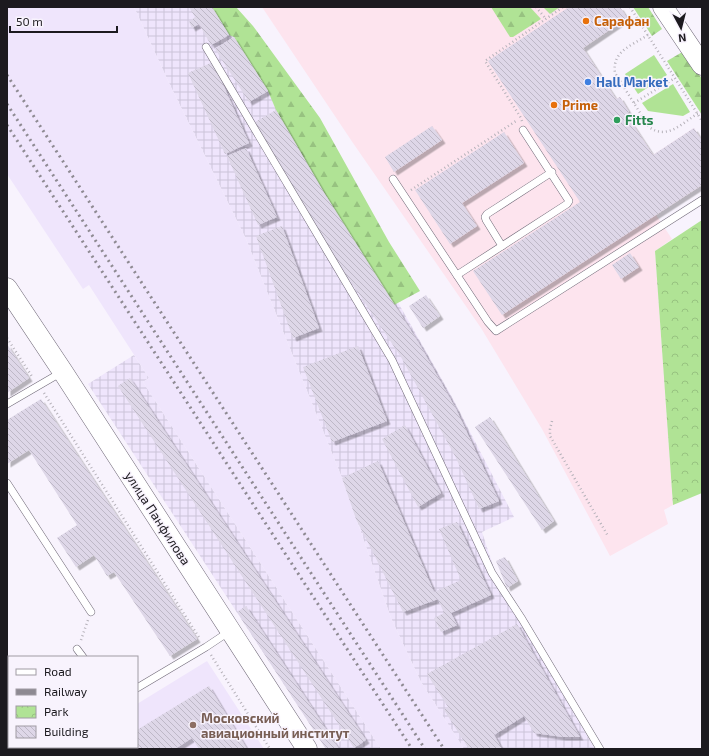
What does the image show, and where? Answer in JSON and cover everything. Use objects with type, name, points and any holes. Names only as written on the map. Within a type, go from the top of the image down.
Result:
[{"type":"street","points":[[663,7],[702,65]]},
{"type":"street","name":"улица Панфилова","points":[[7,288],[307,749]]},
{"type":"lane","points":[[206,47],[392,360],[492,573],[522,619],[600,749]]},
{"type":"lane","points":[[457,275],[567,204],[569,201],[552,172],[523,130]]},
{"type":"lane","points":[[502,246],[486,220],[485,217],[487,214],[552,172]]},
{"type":"lane","points":[[393,179],[488,322],[496,331],[702,200]]},
{"type":"lane","points":[[7,404],[63,372]]},
{"type":"lane","points":[[7,483],[91,612]]},
{"type":"lane","points":[[138,687],[206,648],[230,631]]},
{"type":"lane","points":[[77,649],[82,656]]},
{"type":"path","points":[[536,7],[546,19]]},
{"type":"path","points":[[523,130],[521,118],[485,60],[563,7]]},
{"type":"path","points":[[630,7],[702,121]]},
{"type":"path","points":[[648,35],[621,52],[616,58],[614,65],[615,73],[649,126],[655,132],[670,132],[697,114],[702,113]]},
{"type":"path","points":[[634,103],[674,78]]},
{"type":"path","points":[[404,194],[521,118]]},
{"type":"path","points":[[7,338],[270,749]]},
{"type":"path","points":[[552,421],[550,436],[608,536]]},
{"type":"path","points":[[77,649],[91,612]]},
{"type":"shaded area","points":[[7,7],[134,7],[169,83],[246,239],[342,478],[391,618],[421,682],[464,749],[381,749],[143,382],[149,378],[89,285],[83,289],[7,174]]},
{"type":"shaded area","points":[[134,7],[217,7],[400,306],[453,399],[514,517],[482,532],[501,590],[595,749],[464,749],[421,682],[391,618],[342,478],[246,239],[169,83]]},
{"type":"shaded area","points":[[262,7],[620,7],[627,18],[583,48],[616,99],[620,97],[629,112],[626,114],[653,155],[694,128],[702,141],[702,185],[656,215],[672,239],[655,251],[673,505],[664,510],[668,524],[610,556],[542,429],[481,328],[353,143]]},
{"type":"shaded area","points":[[134,355],[149,378],[143,382],[381,749],[326,749],[88,384]]},
{"type":"shaded area","name":"Московский авиационный институт","points":[[207,661],[264,749],[64,749],[138,748],[138,703]]},
{"type":"green space","points":[[212,7],[236,7],[253,26],[320,118],[389,242],[420,291],[394,305],[323,191],[276,110],[268,91],[234,37],[229,35]]},
{"type":"green space","points":[[491,7],[530,7],[541,19],[513,37],[510,37]]},
{"type":"green space","points":[[543,7],[560,7],[550,14]]},
{"type":"green space","points":[[633,7],[648,7],[662,29],[652,36]]},
{"type":"green space","points":[[684,51],[702,79],[702,115],[667,61]]},
{"type":"green space","points":[[654,55],[667,75],[638,94],[625,74]]},
{"type":"green space","points":[[673,84],[690,112],[683,116],[648,111],[642,103]]},
{"type":"green space","points":[[702,220],[702,493],[673,505],[655,251]]},
{"type":"building","points":[[189,7],[212,7],[229,35],[211,45],[199,24],[192,28],[189,22],[195,17]]},
{"type":"building","points":[[569,7],[620,7],[627,18],[583,48],[616,99],[620,97],[629,112],[626,114],[653,155],[694,128],[702,141],[702,185],[502,315],[473,271],[580,202],[488,61]]},
{"type":"building","points":[[234,37],[268,91],[249,102],[215,49]]},
{"type":"building","points":[[213,62],[249,143],[225,154],[188,73]]},
{"type":"building","points":[[276,110],[323,191],[420,345],[456,409],[499,501],[479,509],[456,458],[401,357],[339,264],[255,122]]},
{"type":"building","points":[[432,126],[442,140],[394,172],[385,157]]},
{"type":"building","points":[[504,132],[524,163],[462,203],[477,226],[450,244],[415,190]]},
{"type":"building","points":[[246,148],[277,217],[258,225],[227,156]]},
{"type":"building","points":[[282,226],[319,328],[293,338],[256,236]]},
{"type":"building","points":[[630,253],[639,267],[621,279],[612,265]]},
{"type":"building","points":[[426,295],[440,316],[423,328],[409,306]]},
{"type":"building","points":[[7,344],[29,378],[7,393]]},
{"type":"building","points":[[358,346],[387,421],[332,442],[303,367]]},
{"type":"building","points":[[130,378],[366,740],[354,748],[118,386]]},
{"type":"building","points":[[41,399],[197,639],[170,656],[114,572],[107,576],[94,555],[76,567],[57,538],[77,525],[29,450],[7,464],[7,420]]},
{"type":"building","points":[[490,417],[554,521],[542,530],[475,427]]},
{"type":"building","points":[[405,425],[441,493],[418,507],[382,439]]},
{"type":"building","points":[[378,461],[434,592],[461,580],[439,529],[457,522],[491,595],[451,613],[457,625],[441,632],[434,618],[444,613],[438,599],[403,612],[356,519],[342,478]]},
{"type":"building","points":[[505,557],[518,581],[507,588],[496,561]]},
{"type":"building","points":[[246,606],[339,749],[326,749],[237,612]]},
{"type":"building","points":[[517,624],[580,737],[563,737],[534,733],[524,716],[494,735],[502,749],[469,749],[444,710],[448,707],[427,674]]},
{"type":"building","points":[[209,686],[247,749],[199,749],[192,738],[175,749],[106,749],[138,748],[138,729]]},
{"type":"building","points":[[8,715],[8,748],[14,748],[12,749],[7,749]]},
{"type":"railway","points":[[7,75],[444,749]]},
{"type":"railway","points":[[7,104],[425,749]]},
{"type":"railway","points":[[7,125],[412,749]]},
{"type":"place","name":"Сарафан","points":[[586,21]]},
{"type":"place","name":"Hall Market","points":[[588,82]]},
{"type":"place","name":"Prime","points":[[554,105]]},
{"type":"place","name":"Fitts","points":[[617,120]]},
{"type":"place","name":"Московский авиационный институт","points":[[193,725]]}]
